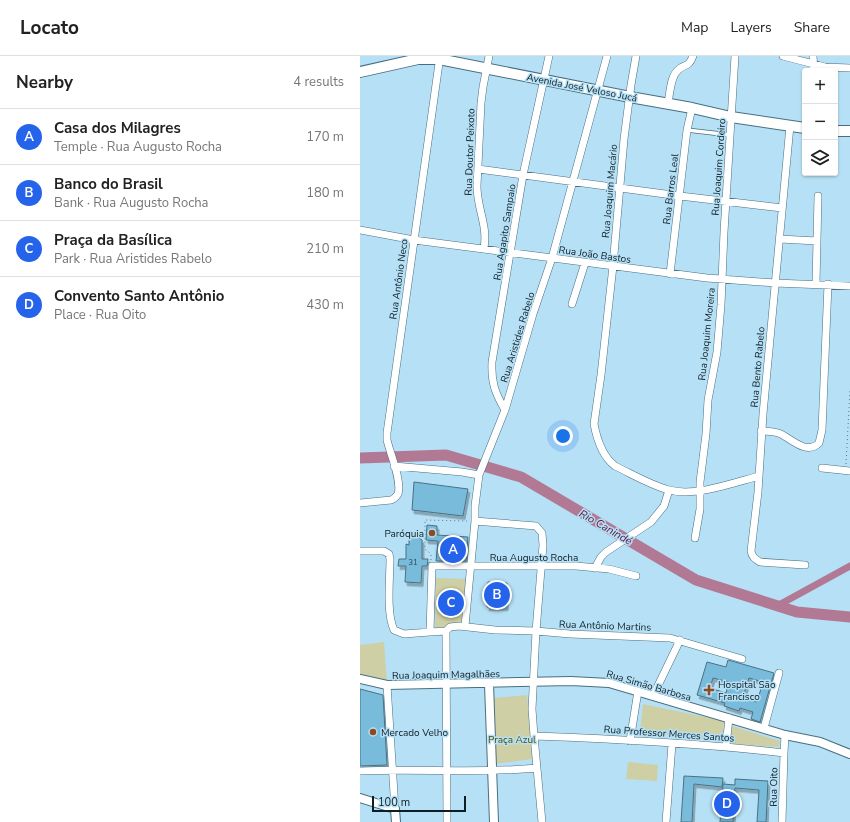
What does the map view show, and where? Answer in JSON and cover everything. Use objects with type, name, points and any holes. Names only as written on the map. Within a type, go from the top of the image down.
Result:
[{"type":"main road","name":"Avenida José Veloso Jucá","points":[[360,72],[418,59],[439,58],[598,91],[802,128]]},
{"type":"main road","points":[[838,131],[850,131]]},
{"type":"street","name":"Rua Doutor Peixoto","points":[[484,248],[486,239],[484,223],[477,199],[482,87],[489,56]]},
{"type":"street","name":"Rua Agapito Sampaio","points":[[505,410],[494,389],[492,380],[492,362],[523,175],[545,80],[549,56]]},
{"type":"street","name":"Rua Aristides Rabelo","points":[[465,626],[475,522],[475,506],[480,473],[505,410],[530,322],[552,258],[607,56]]},
{"type":"street","name":"Rua Joaquim Macário","points":[[636,56],[624,139],[613,266],[594,424],[596,435],[603,454],[609,461],[615,466],[669,490]]},
{"type":"street","points":[[668,103],[675,74],[680,68],[688,65],[693,56]]},
{"type":"street","name":"Rua Joaquim Cordeiro","points":[[722,280],[735,56]]},
{"type":"street","points":[[783,56],[814,68],[850,68]]},
{"type":"street","points":[[813,56],[814,68]]},
{"type":"street","name":"Rua Antônio Neco","points":[[360,503],[391,500],[396,498],[398,492],[398,484],[387,433],[439,58]]},
{"type":"street","name":"Rua Barros Leal","points":[[670,274],[687,130],[692,108]]},
{"type":"street","name":"Rua Bento Rabelo","points":[[790,126],[751,551],[752,556],[760,562],[769,564],[805,565]]},
{"type":"street","points":[[478,169],[782,208]]},
{"type":"street","points":[[816,284],[818,196]]},
{"type":"street","name":"Rua João Bastos","points":[[360,230],[414,240],[722,280],[850,286]]},
{"type":"street","points":[[780,239],[817,241]]},
{"type":"street","points":[[572,304],[585,263]]},
{"type":"street","name":"Rua Joaquim Moreira","points":[[695,538],[700,509],[700,491],[708,414],[708,400],[717,352],[722,280]]},
{"type":"street","points":[[761,431],[772,431],[804,446],[814,446],[819,443],[822,430],[828,284]]},
{"type":"street","points":[[393,464],[480,473]]},
{"type":"street","points":[[822,468],[848,471]]},
{"type":"street","points":[[596,568],[601,557],[606,552],[651,522],[664,506],[669,490],[682,492],[700,491],[759,476]]},
{"type":"street","points":[[475,522],[536,526],[542,533],[542,567],[533,682],[534,736],[542,822]]},
{"type":"street","points":[[360,551],[384,551],[389,554],[390,611],[394,630],[404,634],[446,631],[454,626],[465,626]]},
{"type":"street","points":[[430,632],[432,566]]},
{"type":"street","name":"Rua Augusto Rocha","points":[[432,566],[576,566],[620,571],[636,576]]},
{"type":"street","name":"Rua Antônio Martins","points":[[465,626],[495,630],[670,638],[742,659]]},
{"type":"street","points":[[446,631],[448,770],[447,822]]},
{"type":"street","points":[[653,696],[680,640]]},
{"type":"street","points":[[764,728],[779,673]]},
{"type":"street","name":"Rua Joaquim Magalhães","points":[[360,679],[387,685],[447,685],[533,682]]},
{"type":"street","name":"Rua Simão Barbosa","points":[[533,682],[609,683],[785,735],[820,742],[850,754]]},
{"type":"street","points":[[489,684],[494,822]]},
{"type":"street","points":[[387,685],[391,769],[396,822]]},
{"type":"street","points":[[630,741],[638,691]]},
{"type":"street","points":[[726,746],[729,718]]},
{"type":"street","points":[[784,753],[785,735]]},
{"type":"street","name":"Rua Professor Merces Santos","points":[[534,736],[726,746],[784,753]]},
{"type":"street","points":[[666,822],[672,744]]},
{"type":"street","name":"Rua Oito","points":[[782,822],[784,753]]},
{"type":"street","points":[[360,770],[391,769],[492,772],[537,768]]},
{"type":"street","points":[[360,798],[395,809]]},
{"type":"lane","points":[[687,130],[730,136]]},
{"type":"path","points":[[848,471],[850,390]]},
{"type":"path","points":[[432,566],[431,554],[425,549],[425,520],[475,522]]},
{"type":"green space","points":[[436,578],[468,579],[467,629],[435,628]]},
{"type":"green space","points":[[384,642],[387,684],[360,677],[360,645]]},
{"type":"green space","name":"Praça Azul","points":[[527,695],[532,759],[495,764],[494,698]]},
{"type":"green space","points":[[643,704],[724,721],[722,741],[640,732]]},
{"type":"green space","points":[[732,726],[780,741],[779,747],[729,744]]},
{"type":"green space","points":[[628,762],[658,765],[657,781],[626,779]]},
{"type":"building","points":[[414,482],[468,489],[463,516],[412,510]]},
{"type":"building","points":[[427,525],[437,526],[437,535],[468,537],[466,561],[436,561],[438,541],[426,540]]},
{"type":"building","points":[[411,536],[416,536],[422,540],[422,559],[428,559],[427,566],[422,566],[421,583],[405,582],[406,566],[398,566],[399,559],[406,559],[406,544],[409,545],[409,539]]},
{"type":"building","points":[[488,582],[507,583],[506,607],[487,607]]},
{"type":"building","name":"Hospital São Francisco","points":[[728,660],[774,673],[760,722],[751,719],[753,712],[740,708],[739,711],[724,706],[725,703],[697,695],[707,662],[726,667]],"holes":[[[713,678],[729,682],[726,693],[710,688]],[[749,678],[763,682],[757,702],[743,697]]]},
{"type":"building","name":"Mercado Velho","points":[[360,689],[383,695],[387,765],[360,766]]},
{"type":"building","points":[[684,776],[723,778],[722,787],[694,784],[692,822],[681,822]]},
{"type":"building","points":[[735,779],[768,781],[766,822],[757,822],[759,790],[735,788],[733,822],[720,822],[723,784],[735,785]]},
{"type":"waterway","name":"Rio Canindé","points":[[360,458],[446,455],[521,477],[696,580],[797,612],[850,617]]},
{"type":"waterway","points":[[777,606],[850,566]]},
{"type":"place","name":"Paróquia","points":[[432,533]]},
{"type":"place","name":"Casa dos Milagres","points":[[453,550]]},
{"type":"place","name":"Banco do Brasil","points":[[497,595]]},
{"type":"place","name":"Praça da Basílica","points":[[451,603]]},
{"type":"place","name":"Hospital São Francisco","points":[[709,690]]},
{"type":"place","name":"Mercado Velho","points":[[373,732]]},
{"type":"place","name":"Convento Santo Antônio","points":[[727,804]]}]
